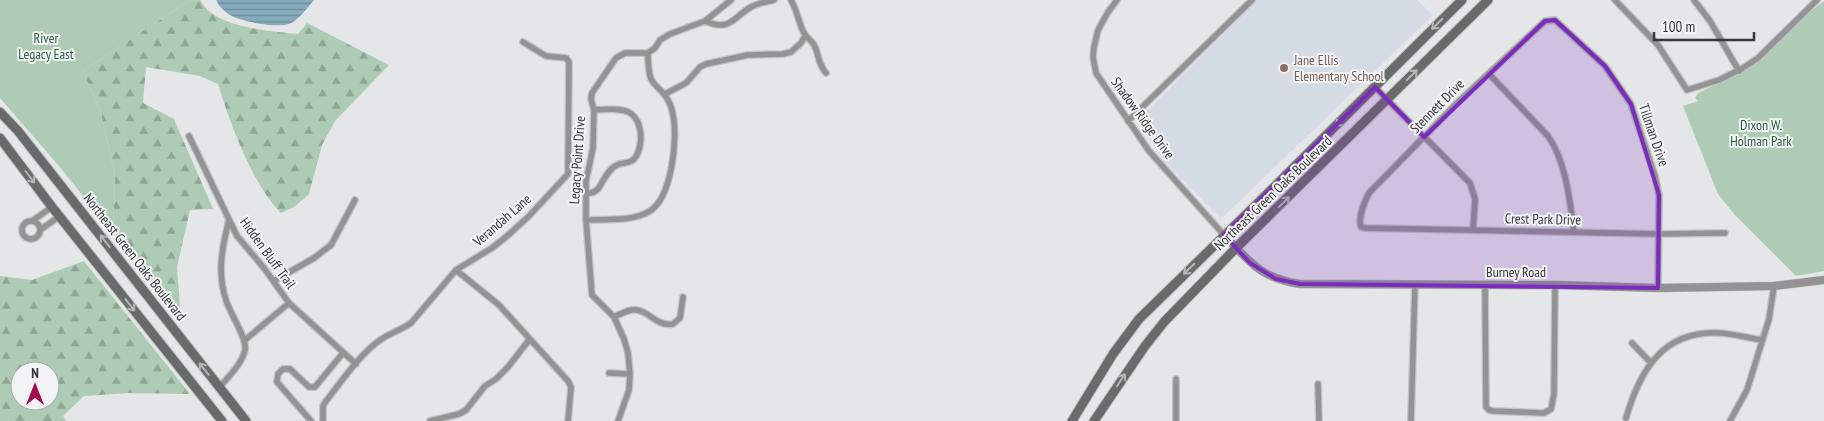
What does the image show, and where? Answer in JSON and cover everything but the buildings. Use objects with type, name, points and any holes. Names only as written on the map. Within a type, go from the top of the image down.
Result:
[{"type":"main road","name":"Northeast Green Oaks Boulevard","points":[[1072,421],[1113,354],[1139,319],[1462,0]]},
{"type":"main road","name":"Northeast Green Oaks Boulevard","points":[[1094,421],[1145,346],[1164,322],[1236,248],[1488,0]]},
{"type":"main road","name":"Northeast Green Oaks Boulevard","points":[[0,112],[18,130],[246,421]]},
{"type":"main road","points":[[0,138],[52,207],[222,421]]},
{"type":"street","points":[[586,220],[634,217],[650,211],[664,196],[673,164],[673,114],[665,94],[652,80],[648,66],[648,53],[655,48],[660,40],[670,34],[705,21],[731,0]]},
{"type":"street","points":[[705,21],[715,25],[731,23],[748,8],[774,0]]},
{"type":"street","points":[[791,0],[797,10],[798,20],[805,36],[814,44],[819,65],[826,73]]},
{"type":"street","name":"Shadow Ridge Drive","points":[[1117,0],[1098,30],[1094,47],[1093,57],[1100,82],[1148,152],[1224,235]]},
{"type":"street","points":[[1128,121],[1252,0]]},
{"type":"street","points":[[1615,0],[1658,45],[1687,90],[1719,80],[1739,71],[1758,58],[1817,0]]},
{"type":"street","points":[[1694,0],[1710,21],[1739,71]]},
{"type":"street","name":"Stennett Drive","points":[[1361,228],[1363,206],[1369,193],[1488,74],[1545,21],[1555,20]]},
{"type":"street","name":"Tillman Drive","points":[[1555,20],[1605,66],[1631,104],[1655,176],[1659,195],[1658,288]]},
{"type":"street","points":[[665,94],[686,83],[706,64],[748,55],[791,52],[801,43],[805,36]]},
{"type":"street","name":"Verandah Lane","points":[[323,421],[323,406],[356,364],[381,339],[411,323],[456,270],[506,237],[528,217],[568,174],[569,62],[566,58],[546,56],[523,42]]},
{"type":"street","name":"Legacy Point Drive","points":[[618,421],[627,397],[630,374],[628,353],[614,317],[592,295],[586,220],[586,180],[593,155],[594,110],[591,104],[592,93],[616,58],[625,53],[648,53]]},
{"type":"street","points":[[1488,74],[1554,144],[1570,200],[1574,232]]},
{"type":"street","points":[[1375,87],[1470,183],[1475,199],[1473,230]]},
{"type":"street","points":[[586,194],[598,189],[616,165],[633,161],[636,158],[642,139],[637,122],[626,111],[594,110]]},
{"type":"street","name":"Hidden Bluff Trail","points":[[189,136],[237,236],[274,281],[288,303],[356,364]]},
{"type":"street","points":[[274,281],[314,258],[331,244],[355,200]]},
{"type":"street","points":[[52,207],[32,222],[27,222],[23,226],[24,236],[28,239],[34,239],[40,230],[60,216]]},
{"type":"street","points":[[219,388],[243,355],[245,340],[226,301],[220,278],[222,248],[229,220]]},
{"type":"street","points":[[32,222],[37,224],[40,230]]},
{"type":"street","name":"Crest Park Drive","points":[[1361,228],[1659,234],[1725,233]]},
{"type":"street","name":"Burney Road","points":[[1224,235],[1246,259],[1266,275],[1288,282],[1312,284],[1555,285],[1658,288],[1774,286],[1824,280]]},
{"type":"street","points":[[456,270],[498,305],[568,381],[571,388],[568,421]]},
{"type":"street","points":[[1411,421],[1415,284]]},
{"type":"street","points":[[1485,285],[1486,407],[1493,411],[1544,413],[1551,409],[1554,394],[1555,285]]},
{"type":"street","points":[[1730,421],[1747,390],[1772,305],[1774,286]]},
{"type":"street","points":[[614,317],[634,309],[642,311],[660,324],[673,324],[680,318],[682,297]]},
{"type":"street","points":[[245,340],[288,303]]},
{"type":"street","points":[[1626,418],[1639,379],[1651,363],[1670,346],[1686,337],[1702,334],[1720,334],[1762,340]]},
{"type":"street","points":[[430,421],[459,414],[466,410],[485,386],[508,368],[529,340]]},
{"type":"street","points":[[1632,343],[1651,363]]},
{"type":"street","points":[[311,421],[276,382],[278,374],[283,369],[290,369],[309,387],[315,387],[343,353]]},
{"type":"street","points":[[609,373],[630,374]]},
{"type":"street","points":[[1176,379],[1176,421]]},
{"type":"street","points":[[1318,384],[1319,421]]},
{"type":"highlighted area","points":[[1555,20],[1605,66],[1631,104],[1659,195],[1658,288],[1300,284],[1276,279],[1250,263],[1224,235],[1375,87],[1424,137],[1545,21]]},
{"type":"shaded area","name":"Jane Ellis Elementary School","points":[[1257,0],[1417,0],[1433,15],[1221,219],[1165,162],[1137,121]]},
{"type":"green space","name":"River Legacy East","points":[[0,0],[190,0],[83,71],[101,113],[115,176],[113,233],[59,166],[0,98]]},
{"type":"green space","points":[[190,0],[200,0],[209,11],[219,17],[229,22],[252,28],[298,34],[307,23],[389,65],[335,121],[322,145],[309,194],[294,207],[281,213],[270,201],[251,170],[229,117],[218,84],[200,76],[146,67],[143,103],[174,119],[213,209],[190,210],[177,267],[181,319],[113,233],[115,176],[101,113],[83,71]]},
{"type":"green space","name":"Dixon W. Holman Park","points":[[1824,1],[1824,271],[1796,276],[1734,214],[1718,194],[1683,106],[1698,101],[1695,98],[1698,93],[1746,70],[1759,61],[1805,16]]},
{"type":"green space","points":[[84,261],[190,394],[129,393],[84,396],[63,416],[66,421],[0,421],[0,276],[32,280]]},
{"type":"water","points":[[216,0],[314,0],[296,20],[289,24],[277,25],[260,24],[237,18],[225,11]]},
{"type":"place","name":"Jane Ellis Elementary School","points":[[1284,68]]}]
